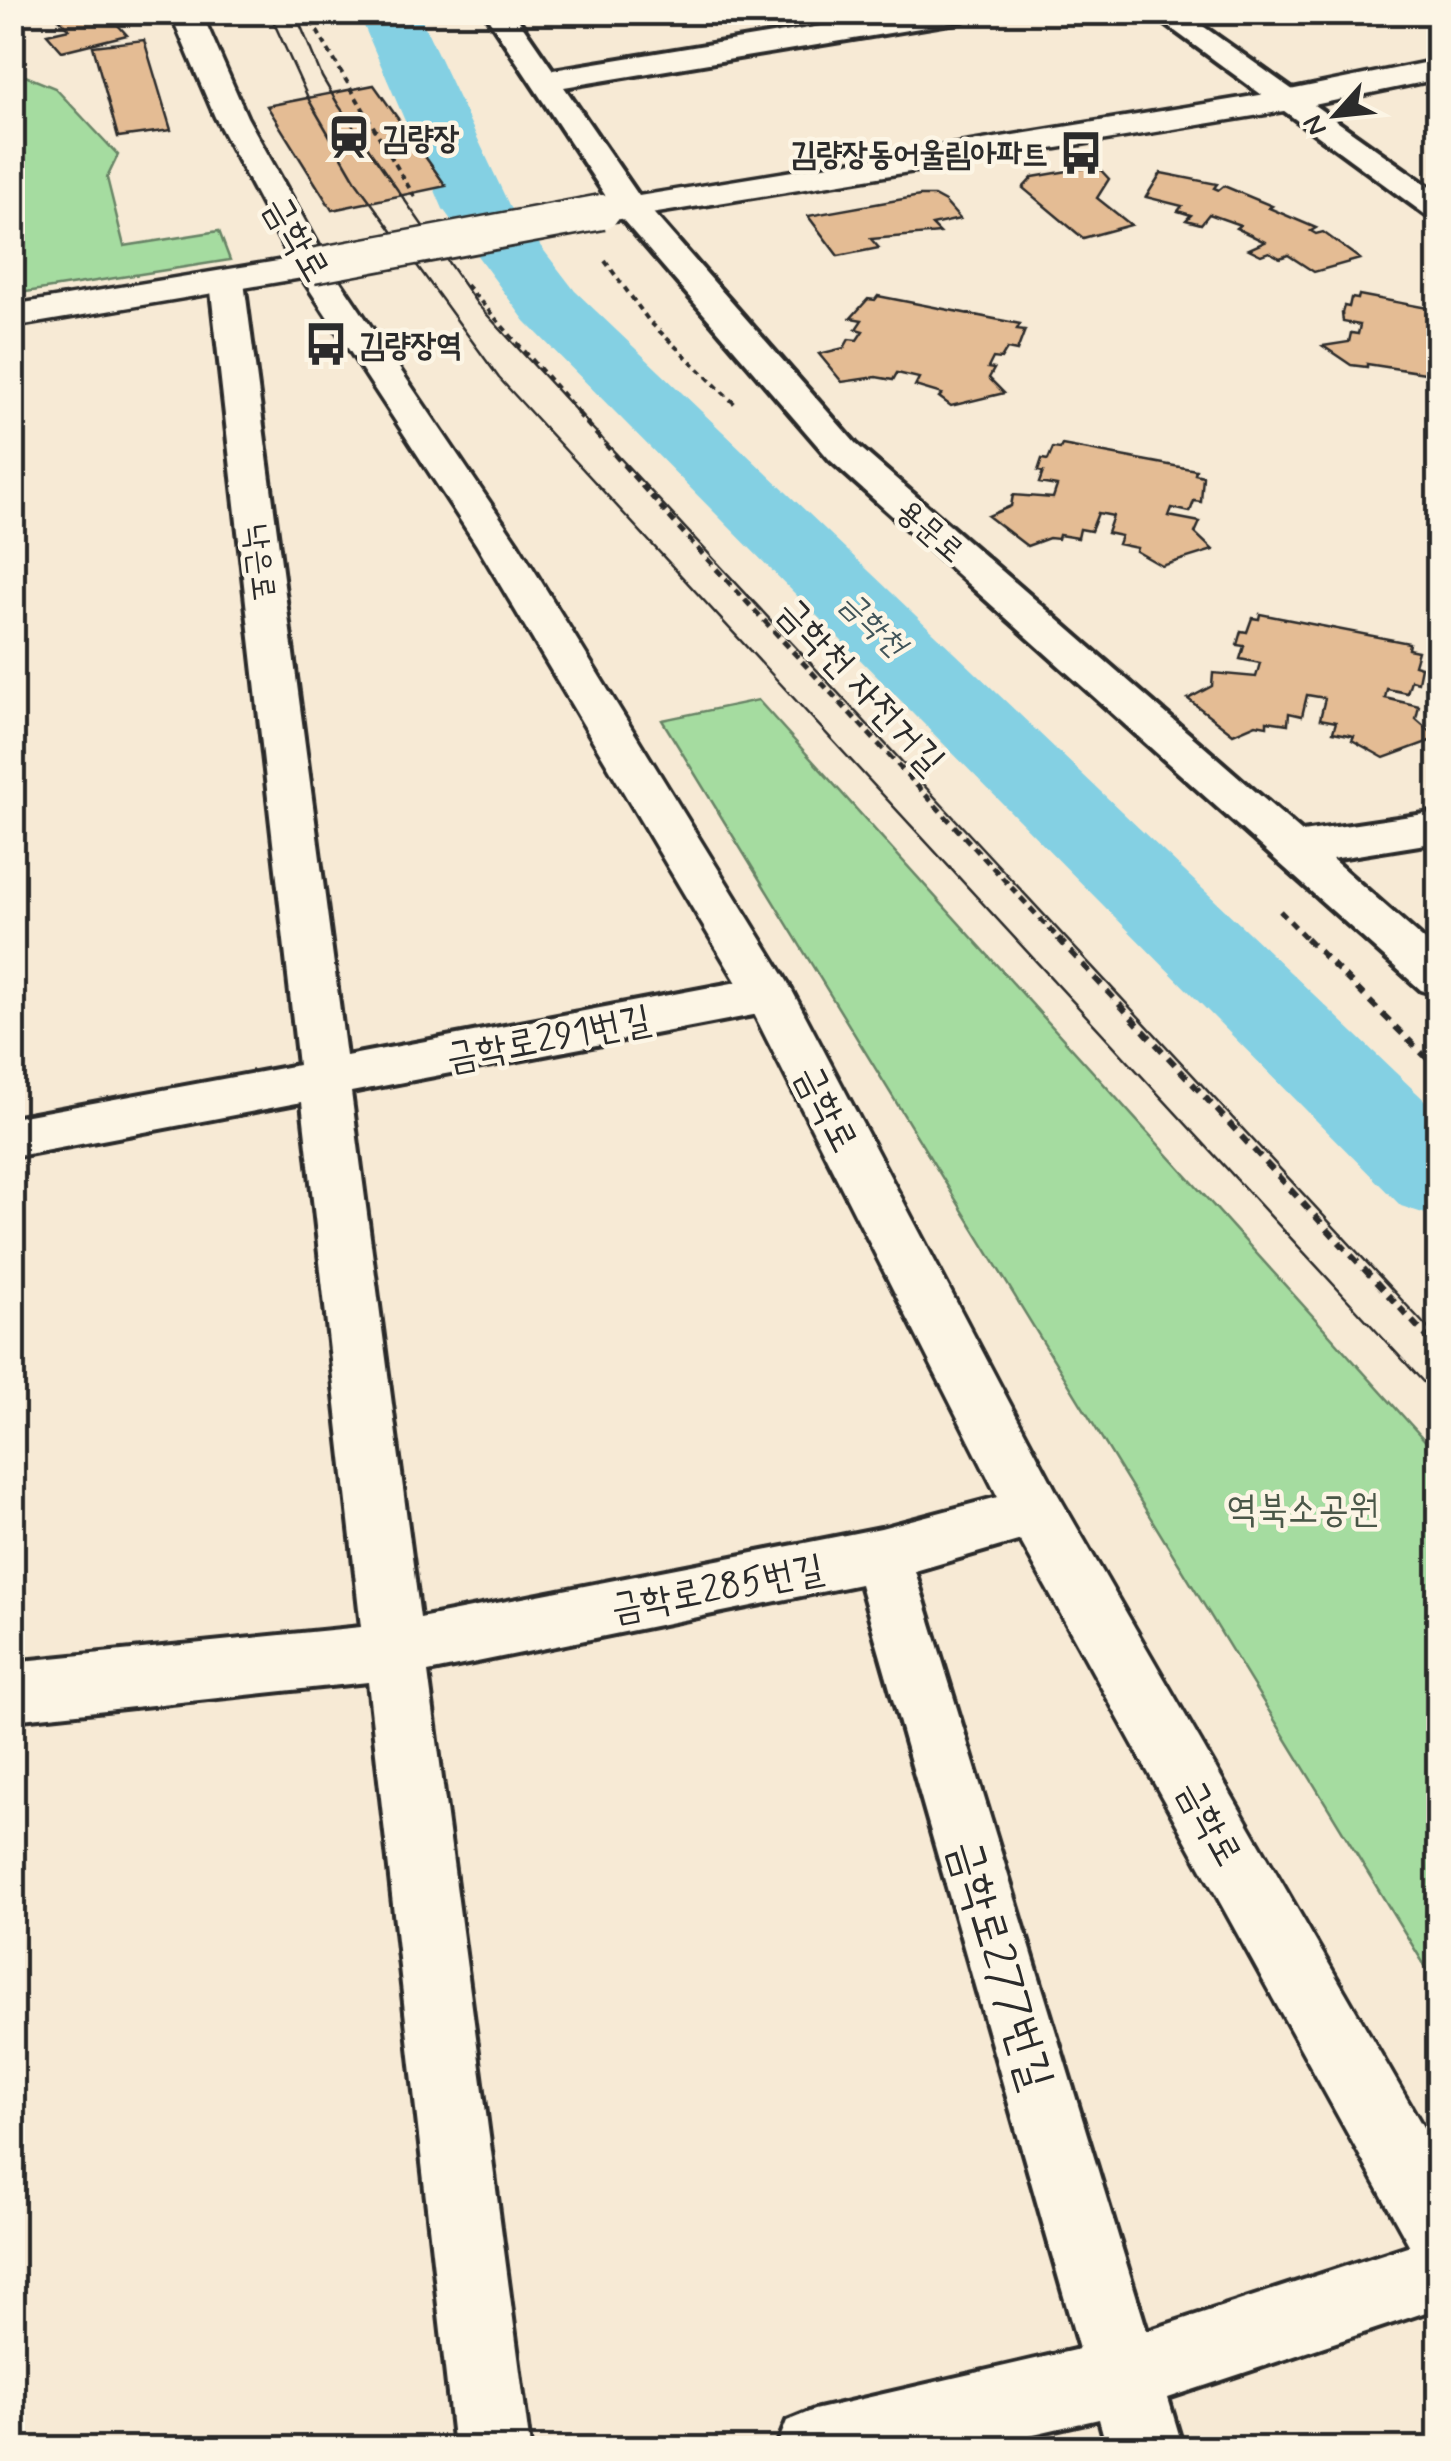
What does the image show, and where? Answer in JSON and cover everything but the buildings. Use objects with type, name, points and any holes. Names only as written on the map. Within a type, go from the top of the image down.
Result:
[{"type":"main road","name":"금학로","points":[[185,12],[231,117],[312,266],[497,544],[769,994],[1036,1512],[1438,2224]]},
{"type":"main road","points":[[12,316],[226,282],[615,209],[1290,100],[1438,70]]},
{"type":"street","name":"용문로","points":[[498,12],[544,81],[615,209],[843,452],[1438,978]]},
{"type":"street","points":[[544,81],[902,17],[962,12]]},
{"type":"street","points":[[1162,12],[1438,208]]},
{"type":"street","name":"낙은로","points":[[226,282],[326,1081]]},
{"type":"street","points":[[1294,850],[1438,827]]},
{"type":"street","name":"금학로291번길","points":[[12,1138],[769,994]]},
{"type":"street","points":[[326,1081],[492,2448]]},
{"type":"street","name":"금학로285번길","points":[[12,1690],[396,1651],[881,1554],[1036,1512]]},
{"type":"street","name":"금학로277번길","points":[[881,1554],[1145,2448]]},
{"type":"street","points":[[814,2448],[1126,2374],[1438,2272]]},
{"type":"path","points":[[306,12],[418,202]]},
{"type":"path","name":"금학천 자전거길","points":[[457,271],[467,288],[696,546],[1438,1349]]},
{"type":"green space","points":[[13,71],[55,88],[118,155],[107,178],[124,246],[219,231],[230,260],[13,294]]},
{"type":"green space","name":"역북소공원","points":[[758,700],[1438,1455],[1438,1987],[662,720]]},
{"type":"waterway","name":"금학천","points":[[388,12],[477,209],[550,306],[1438,1177]]},
{"type":"tram line","points":[[269,12],[310,102],[357,183],[499,378],[1438,1398]]},
{"type":"tram line","points":[[295,12],[322,77],[339,106],[478,305],[1438,1339]]},
{"type":"place","name":"김량장","points":[[349,137]]},
{"type":"place","name":"김량장동어울림아파트","points":[[1081,153]]},
{"type":"place","name":"김량장역","points":[[326,344]]}]
